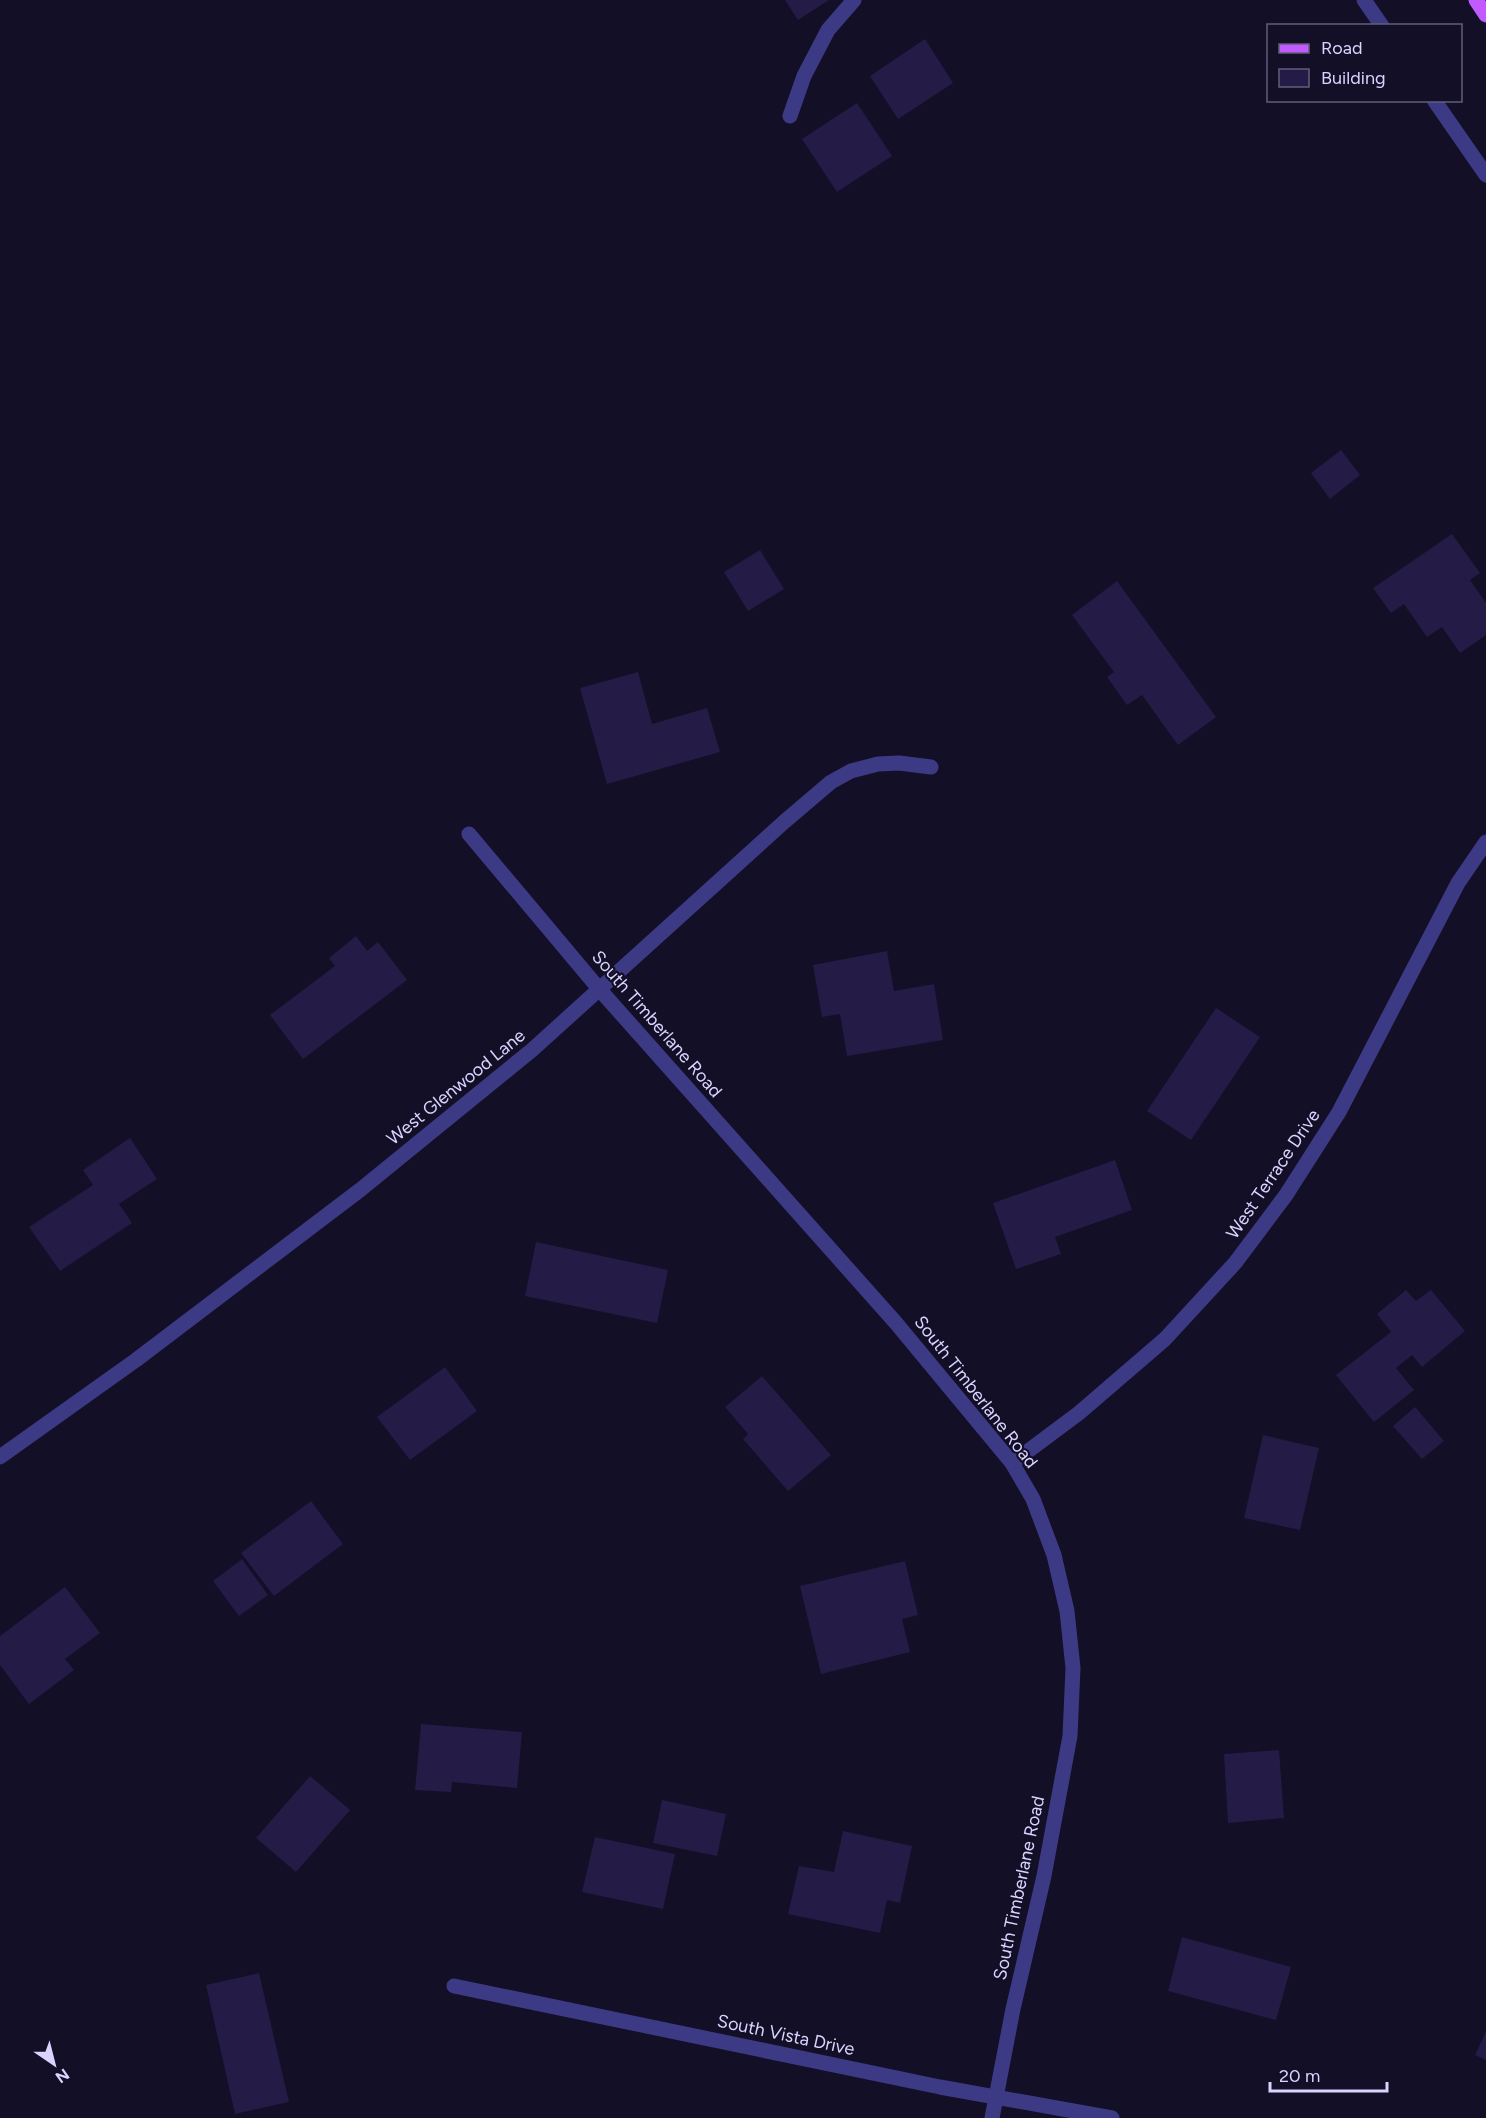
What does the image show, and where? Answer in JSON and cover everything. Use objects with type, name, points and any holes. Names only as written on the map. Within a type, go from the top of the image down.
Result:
[{"type":"main road","points":[[1476,0],[1486,15]]},
{"type":"street","points":[[790,116],[804,76],[828,30],[854,0]]},
{"type":"street","points":[[1364,0],[1381,24]]},
{"type":"street","points":[[1435,102],[1486,175]]},
{"type":"street","name":"West Glenwood Lane","points":[[0,1457],[136,1360],[360,1190],[532,1050],[831,782],[851,771],[878,764],[899,762],[931,767]]},
{"type":"street","name":"South Timberlane Road","points":[[469,834],[600,990],[896,1323],[1012,1463],[1033,1499],[1054,1555],[1067,1611],[1073,1668],[1070,1736],[1044,1876],[1013,2009],[992,2118]]},
{"type":"street","name":"West Terrace Drive","points":[[1012,1463],[1079,1413],[1165,1339],[1235,1263],[1287,1195],[1339,1112],[1458,883],[1486,842]]},
{"type":"street","name":"South Vista Drive","points":[[454,1986],[940,2086],[1112,2118]]},
{"type":"building","points":[[785,0],[829,0],[798,20]]},
{"type":"building","points":[[925,39],[953,83],[898,119],[870,76]]},
{"type":"building","points":[[857,103],[892,156],[837,192],[802,139]]},
{"type":"building","points":[[1341,450],[1360,475],[1330,499],[1311,473]]},
{"type":"building","points":[[1452,534],[1480,573],[1470,580],[1486,603],[1486,635],[1460,653],[1442,627],[1427,637],[1404,604],[1391,613],[1373,588]]},
{"type":"building","points":[[760,550],[784,589],[748,611],[724,572]]},
{"type":"building","points":[[1117,581],[1216,717],[1178,745],[1142,695],[1127,705],[1107,677],[1114,672],[1072,615]]},
{"type":"building","points":[[638,672],[652,724],[707,708],[720,752],[607,784],[580,688]]},
{"type":"building","points":[[356,936],[367,951],[378,942],[407,980],[303,1059],[270,1015],[335,966],[329,958]]},
{"type":"building","points":[[887,951],[894,991],[934,984],[943,1040],[847,1056],[840,1014],[822,1017],[813,965]]},
{"type":"building","points":[[1216,1008],[1260,1037],[1191,1140],[1147,1111]]},
{"type":"building","points":[[130,1138],[157,1179],[119,1204],[132,1223],[60,1271],[29,1227],[93,1185],[83,1170]]},
{"type":"building","points":[[1115,1160],[1132,1210],[1055,1237],[1061,1254],[1016,1269],[993,1203]]},
{"type":"building","points":[[536,1242],[668,1270],[657,1323],[525,1296]]},
{"type":"building","points":[[1406,1290],[1416,1301],[1431,1290],[1465,1331],[1422,1367],[1412,1355],[1396,1368],[1414,1390],[1374,1422],[1336,1375],[1391,1332],[1377,1314]]},
{"type":"building","points":[[445,1367],[477,1411],[410,1460],[377,1417]]},
{"type":"building","points":[[762,1376],[831,1455],[788,1491],[743,1439],[748,1434],[725,1407]]},
{"type":"building","points":[[1415,1407],[1444,1441],[1422,1459],[1393,1426]]},
{"type":"building","points":[[1263,1435],[1319,1448],[1300,1530],[1244,1518]]},
{"type":"building","points":[[311,1501],[343,1544],[274,1596],[241,1553]]},
{"type":"building","points":[[242,1559],[268,1595],[239,1616],[213,1581]]},
{"type":"building","points":[[905,1561],[918,1615],[902,1619],[910,1652],[821,1674],[800,1586]]},
{"type":"building","points":[[65,1587],[100,1633],[65,1659],[74,1670],[29,1704],[0,1665],[0,1636]]},
{"type":"building","points":[[421,1724],[522,1732],[517,1788],[452,1782],[451,1792],[415,1790]]},
{"type":"building","points":[[1279,1750],[1284,1818],[1228,1823],[1224,1754]]},
{"type":"building","points":[[310,1776],[350,1810],[296,1872],[256,1838]]},
{"type":"building","points":[[662,1800],[726,1814],[717,1856],[653,1843]]},
{"type":"building","points":[[843,1831],[912,1846],[900,1903],[887,1900],[880,1933],[788,1914],[799,1866],[834,1872]]},
{"type":"building","points":[[595,1837],[675,1854],[663,1909],[582,1892]]},
{"type":"building","points":[[1182,1937],[1291,1967],[1276,2020],[1168,1991]]},
{"type":"building","points":[[259,1973],[289,2102],[235,2114],[206,1985]]},
{"type":"building","points":[[1486,2031],[1486,2060],[1475,2055]]}]
